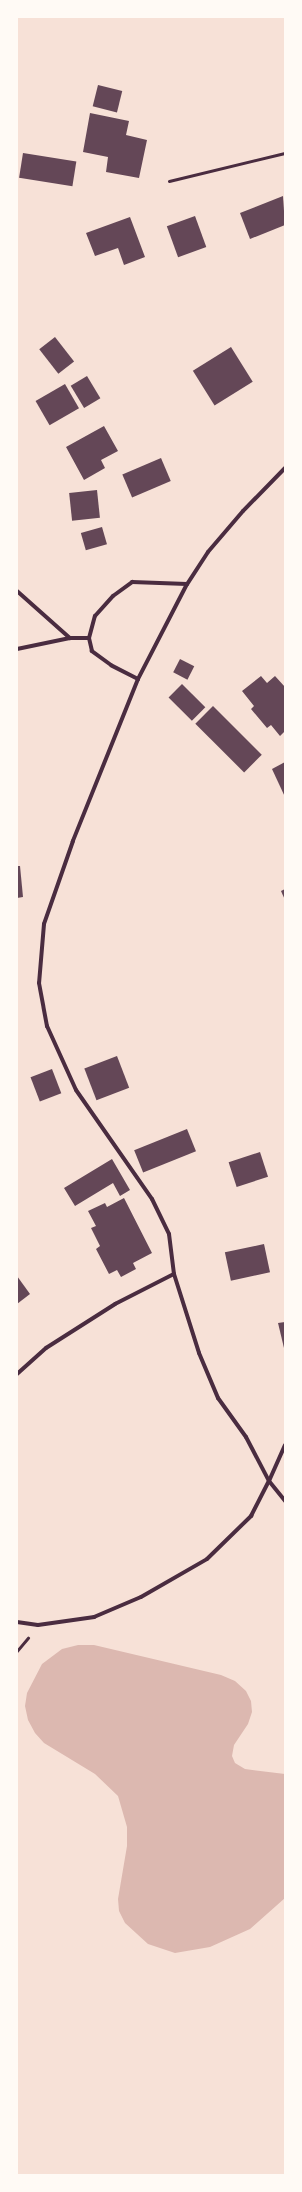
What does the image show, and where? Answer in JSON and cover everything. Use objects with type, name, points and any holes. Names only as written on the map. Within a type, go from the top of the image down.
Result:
[{"type":"street","points":[[285,468],[243,510],[213,546],[187,584],[138,679],[104,767],[73,841],[44,924],[39,983],[47,1026],[76,1090],[152,1199],[169,1234],[174,1274],[199,1353],[218,1398],[246,1437],[269,1481],[285,1501]]},
{"type":"street","points":[[138,679],[111,665],[92,651],[89,638],[94,616],[113,596],[132,582],[187,584]]},
{"type":"street","points":[[17,591],[70,638]]},
{"type":"street","points":[[17,649],[70,638],[89,638]]},
{"type":"street","points":[[17,1374],[46,1348],[115,1304],[174,1274]]},
{"type":"street","points":[[17,1622],[38,1626],[94,1617],[141,1597],[207,1559],[251,1516],[285,1445]]},
{"type":"lane","points":[[168,181],[285,153]]},
{"type":"shaded area","points":[[78,1645],[94,1645],[221,1675],[235,1681],[246,1691],[251,1701],[252,1712],[248,1724],[234,1745],[232,1756],[235,1763],[245,1769],[285,1774],[285,1898],[250,1929],[210,1947],[175,1953],[148,1944],[125,1923],[119,1911],[118,1899],[127,1846],[127,1827],[118,1796],[95,1774],[44,1743],[35,1733],[28,1720],[25,1706],[27,1693],[42,1664],[62,1649]]},
{"type":"building","points":[[98,85],[122,91],[117,112],[93,106]]},
{"type":"building","points":[[90,113],[129,121],[126,135],[147,140],[139,178],[106,172],[108,157],[83,152]]},
{"type":"building","points":[[23,153],[76,161],[72,186],[19,178]]},
{"type":"building","points":[[283,196],[285,225],[250,239],[240,213]]},
{"type":"building","points":[[195,216],[206,247],[178,257],[167,226]]},
{"type":"building","points":[[130,217],[145,257],[124,265],[118,248],[95,256],[86,233]]},
{"type":"building","points":[[55,337],[74,361],[58,374],[39,349]]},
{"type":"building","points":[[231,347],[253,382],[215,406],[193,371]]},
{"type":"building","points":[[87,376],[100,398],[84,408],[71,386]]},
{"type":"building","points":[[65,384],[79,408],[50,425],[36,401]]},
{"type":"building","points":[[104,426],[118,451],[101,460],[105,468],[84,480],[66,447]]},
{"type":"building","points":[[161,458],[171,481],[132,497],[122,474]]},
{"type":"building","points":[[97,490],[100,518],[72,521],[69,493]]},
{"type":"building","points":[[102,527],[107,544],[86,550],[81,533]]},
{"type":"building","points":[[180,659],[194,666],[187,680],[173,672]]},
{"type":"building","points":[[261,676],[267,683],[275,676],[285,687],[285,731],[280,736],[271,725],[267,728],[251,709],[254,706],[242,691]]},
{"type":"building","points":[[182,684],[205,707],[192,721],[169,697]]},
{"type":"building","points":[[213,706],[262,755],[244,772],[195,724]]},
{"type":"building","points":[[285,762],[285,797],[272,769]]},
{"type":"building","points":[[17,866],[20,866],[23,897],[17,898]]},
{"type":"building","points":[[285,889],[285,900],[281,891]]},
{"type":"building","points":[[117,1056],[129,1088],[97,1100],[84,1069]]},
{"type":"building","points":[[52,1069],[61,1093],[40,1102],[31,1077]]},
{"type":"building","points":[[187,1129],[196,1151],[143,1173],[134,1150]]},
{"type":"building","points":[[260,1152],[268,1177],[237,1187],[229,1162]]},
{"type":"building","points":[[112,1159],[130,1190],[120,1196],[113,1183],[75,1206],[64,1188]]},
{"type":"building","points":[[124,1198],[152,1253],[133,1263],[136,1269],[121,1277],[117,1270],[109,1274],[96,1249],[100,1246],[91,1228],[96,1226],[88,1211],[105,1203],[107,1207]]},
{"type":"building","points":[[264,1244],[270,1272],[231,1281],[225,1252]]},
{"type":"building","points":[[17,1276],[30,1294],[17,1304]]},
{"type":"building","points":[[285,1322],[285,1347],[284,1348],[278,1323]]}]
